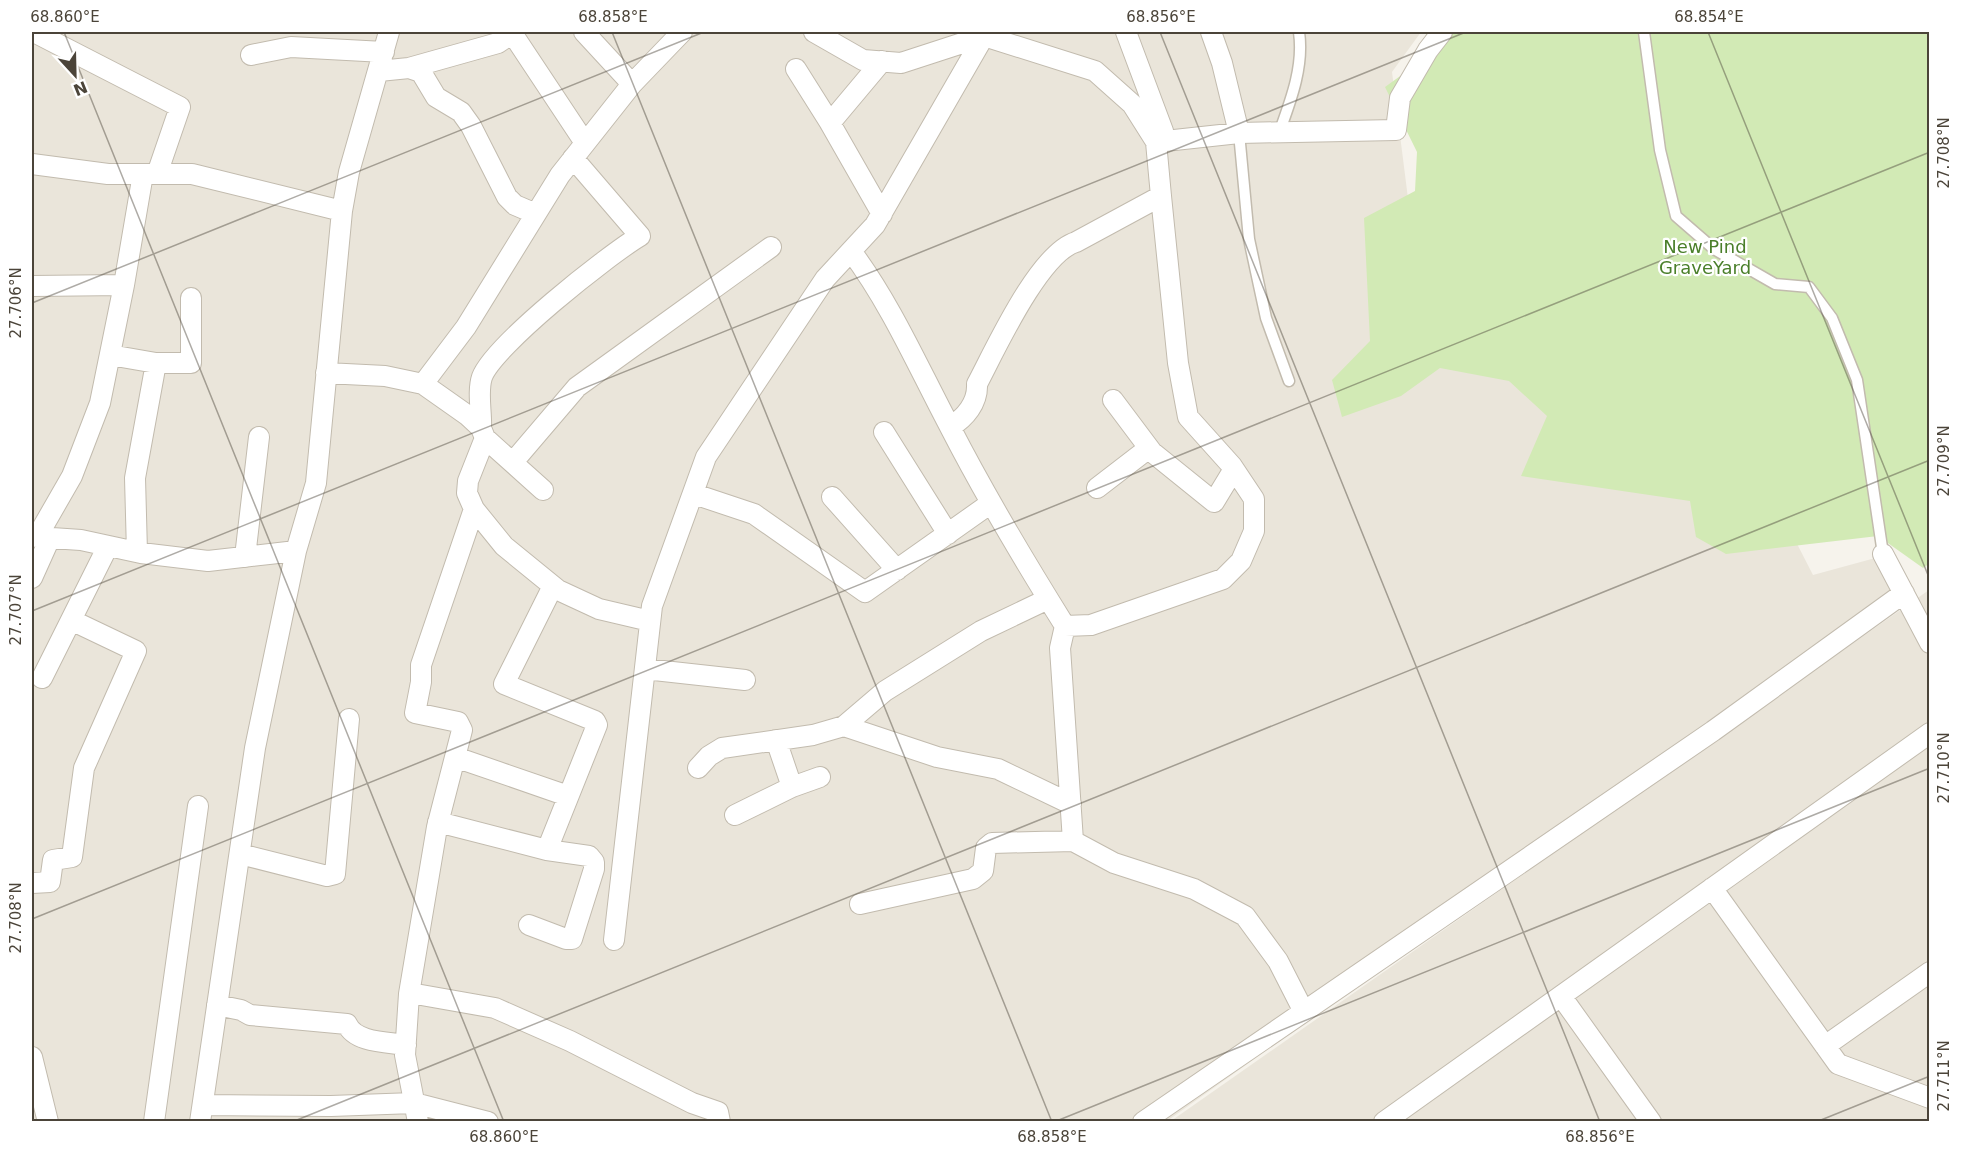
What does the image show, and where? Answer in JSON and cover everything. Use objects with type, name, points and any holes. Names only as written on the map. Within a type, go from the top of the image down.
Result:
[{"type":"street","points":[[32,578],[39,536],[72,476],[100,403],[150,174],[180,107],[34,32]]},
{"type":"street","points":[[388,32],[382,62],[349,172],[342,211],[316,483],[296,551],[255,748],[201,1113],[332,1107],[416,1112],[488,1122]]},
{"type":"street","points":[[409,68],[498,43],[513,32],[579,151],[640,236],[596,265],[500,352],[482,378],[483,433],[468,481],[467,493],[474,509],[504,546],[553,586],[599,609],[651,621]]},
{"type":"street","points":[[584,32],[632,84]]},
{"type":"street","points":[[423,384],[466,327],[536,214],[579,151],[632,84],[682,32]]},
{"type":"street","points":[[814,32],[863,60],[901,63],[984,36],[1095,71],[1132,104],[1156,142],[1178,363],[1188,417],[1234,469],[1254,499],[1254,531],[1241,561],[1223,579],[1091,625],[1065,626]]},
{"type":"street","points":[[1126,32],[1163,130],[1156,142]]},
{"type":"street","points":[[1211,32],[1222,63],[1239,133]]},
{"type":"street","points":[[1156,142],[1239,133],[1396,130],[1400,98],[1442,32]]},
{"type":"street","points":[[614,940],[652,606],[706,457],[825,279],[882,214],[984,36]]},
{"type":"street","points":[[251,55],[291,47],[382,62],[421,72],[436,97],[461,112],[471,126],[507,197],[514,205],[536,214]]},
{"type":"street","points":[[831,123],[882,61]]},
{"type":"street","points":[[796,69],[831,123],[882,214]]},
{"type":"street","points":[[32,164],[108,174],[192,174],[342,211]]},
{"type":"street","points":[[950,428],[966,414],[977,394],[977,384],[1009,320],[1052,259],[1065,245],[1076,242],[1161,196]]},
{"type":"street","points":[[513,462],[577,387],[771,247]]},
{"type":"street","points":[[851,251],[877,286],[991,503],[1065,626],[1060,648],[1073,841]]},
{"type":"street","points":[[32,286],[124,285]]},
{"type":"street","points":[[110,355],[156,363],[191,363],[191,298]]},
{"type":"street","points":[[137,552],[135,478],[156,363]]},
{"type":"street","points":[[326,373],[385,376],[423,384],[467,415],[543,490]]},
{"type":"street","points":[[1113,400],[1149,448],[1214,502],[1234,469]]},
{"type":"street","points":[[884,432],[948,534]]},
{"type":"street","points":[[244,557],[259,437]]},
{"type":"street","points":[[1097,488],[1149,448]]},
{"type":"street","points":[[694,494],[754,514],[865,592],[991,503]]},
{"type":"street","points":[[831,497],[897,570]]},
{"type":"street","points":[[416,1112],[407,1071],[406,1045],[410,993],[438,822],[462,730],[458,722],[415,713],[421,682],[421,665],[474,509]]},
{"type":"street","points":[[39,536],[81,540],[137,552],[208,561],[296,551]]},
{"type":"street","points":[[42,678],[108,546]]},
{"type":"street","points":[[1883,554],[1929,643]]},
{"type":"street","points":[[547,850],[597,725],[595,721],[504,684],[553,586]]},
{"type":"street","points":[[1143,1122],[1303,1010],[1713,731],[1904,593]]},
{"type":"street","points":[[698,768],[709,756],[722,748],[813,735],[844,726],[885,691],[981,631],[1048,599]]},
{"type":"street","points":[[32,883],[50,882],[53,860],[72,857],[84,768],[136,651],[71,620]]},
{"type":"street","points":[[645,669],[745,680]]},
{"type":"street","points":[[240,854],[327,876],[335,874],[349,719]]},
{"type":"street","points":[[844,726],[937,757],[998,769],[1071,804]]},
{"type":"street","points":[[1384,1122],[1929,733]]},
{"type":"street","points":[[776,740],[792,787]]},
{"type":"street","points":[[455,757],[568,796]]},
{"type":"street","points":[[735,815],[792,787],[820,777]]},
{"type":"street","points":[[154,1122],[198,807]]},
{"type":"street","points":[[438,822],[547,850],[589,856],[594,862],[594,869],[572,939],[566,939],[529,925]]},
{"type":"street","points":[[860,904],[973,879],[983,871],[986,848],[992,843],[1073,841],[1114,862],[1194,889],[1245,916],[1278,961],[1303,1010]]},
{"type":"street","points":[[1712,888],[1838,1064],[1929,1098]]},
{"type":"street","points":[[1825,1046],[1929,972]]},
{"type":"street","points":[[410,993],[495,1008],[570,1041],[692,1103],[718,1112],[720,1122]]},
{"type":"street","points":[[1561,996],[1651,1122]]},
{"type":"street","points":[[217,1005],[241,1010],[250,1016],[347,1024],[350,1032],[360,1037],[406,1045]]},
{"type":"street","points":[[32,1057],[48,1122]]},
{"type":"lane","points":[[1279,133],[1292,100],[1302,51],[1299,32]]},
{"type":"lane","points":[[1644,32],[1660,150],[1676,216],[1714,249],[1775,284],[1809,287],[1832,318],[1857,380],[1883,554]]},
{"type":"lane","points":[[1239,133],[1249,239],[1266,318],[1288,381]]},
{"type":"shaded area","points":[[32,32],[1421,32],[1392,72],[1412,230],[1772,495],[1813,575],[1879,557],[1900,601],[1167,1121],[32,1121]]},
{"type":"shaded area","points":[[1929,590],[1929,1121],[1171,1121]]},
{"type":"green space","name":"New Pind GraveYard","points":[[1427,32],[1929,32],[1930,563],[1923,568],[1878,536],[1726,554],[1696,537],[1690,501],[1521,476],[1547,416],[1509,381],[1440,368],[1401,396],[1342,417],[1332,380],[1370,341],[1364,218],[1415,191],[1417,152],[1385,87],[1414,66]]}]
